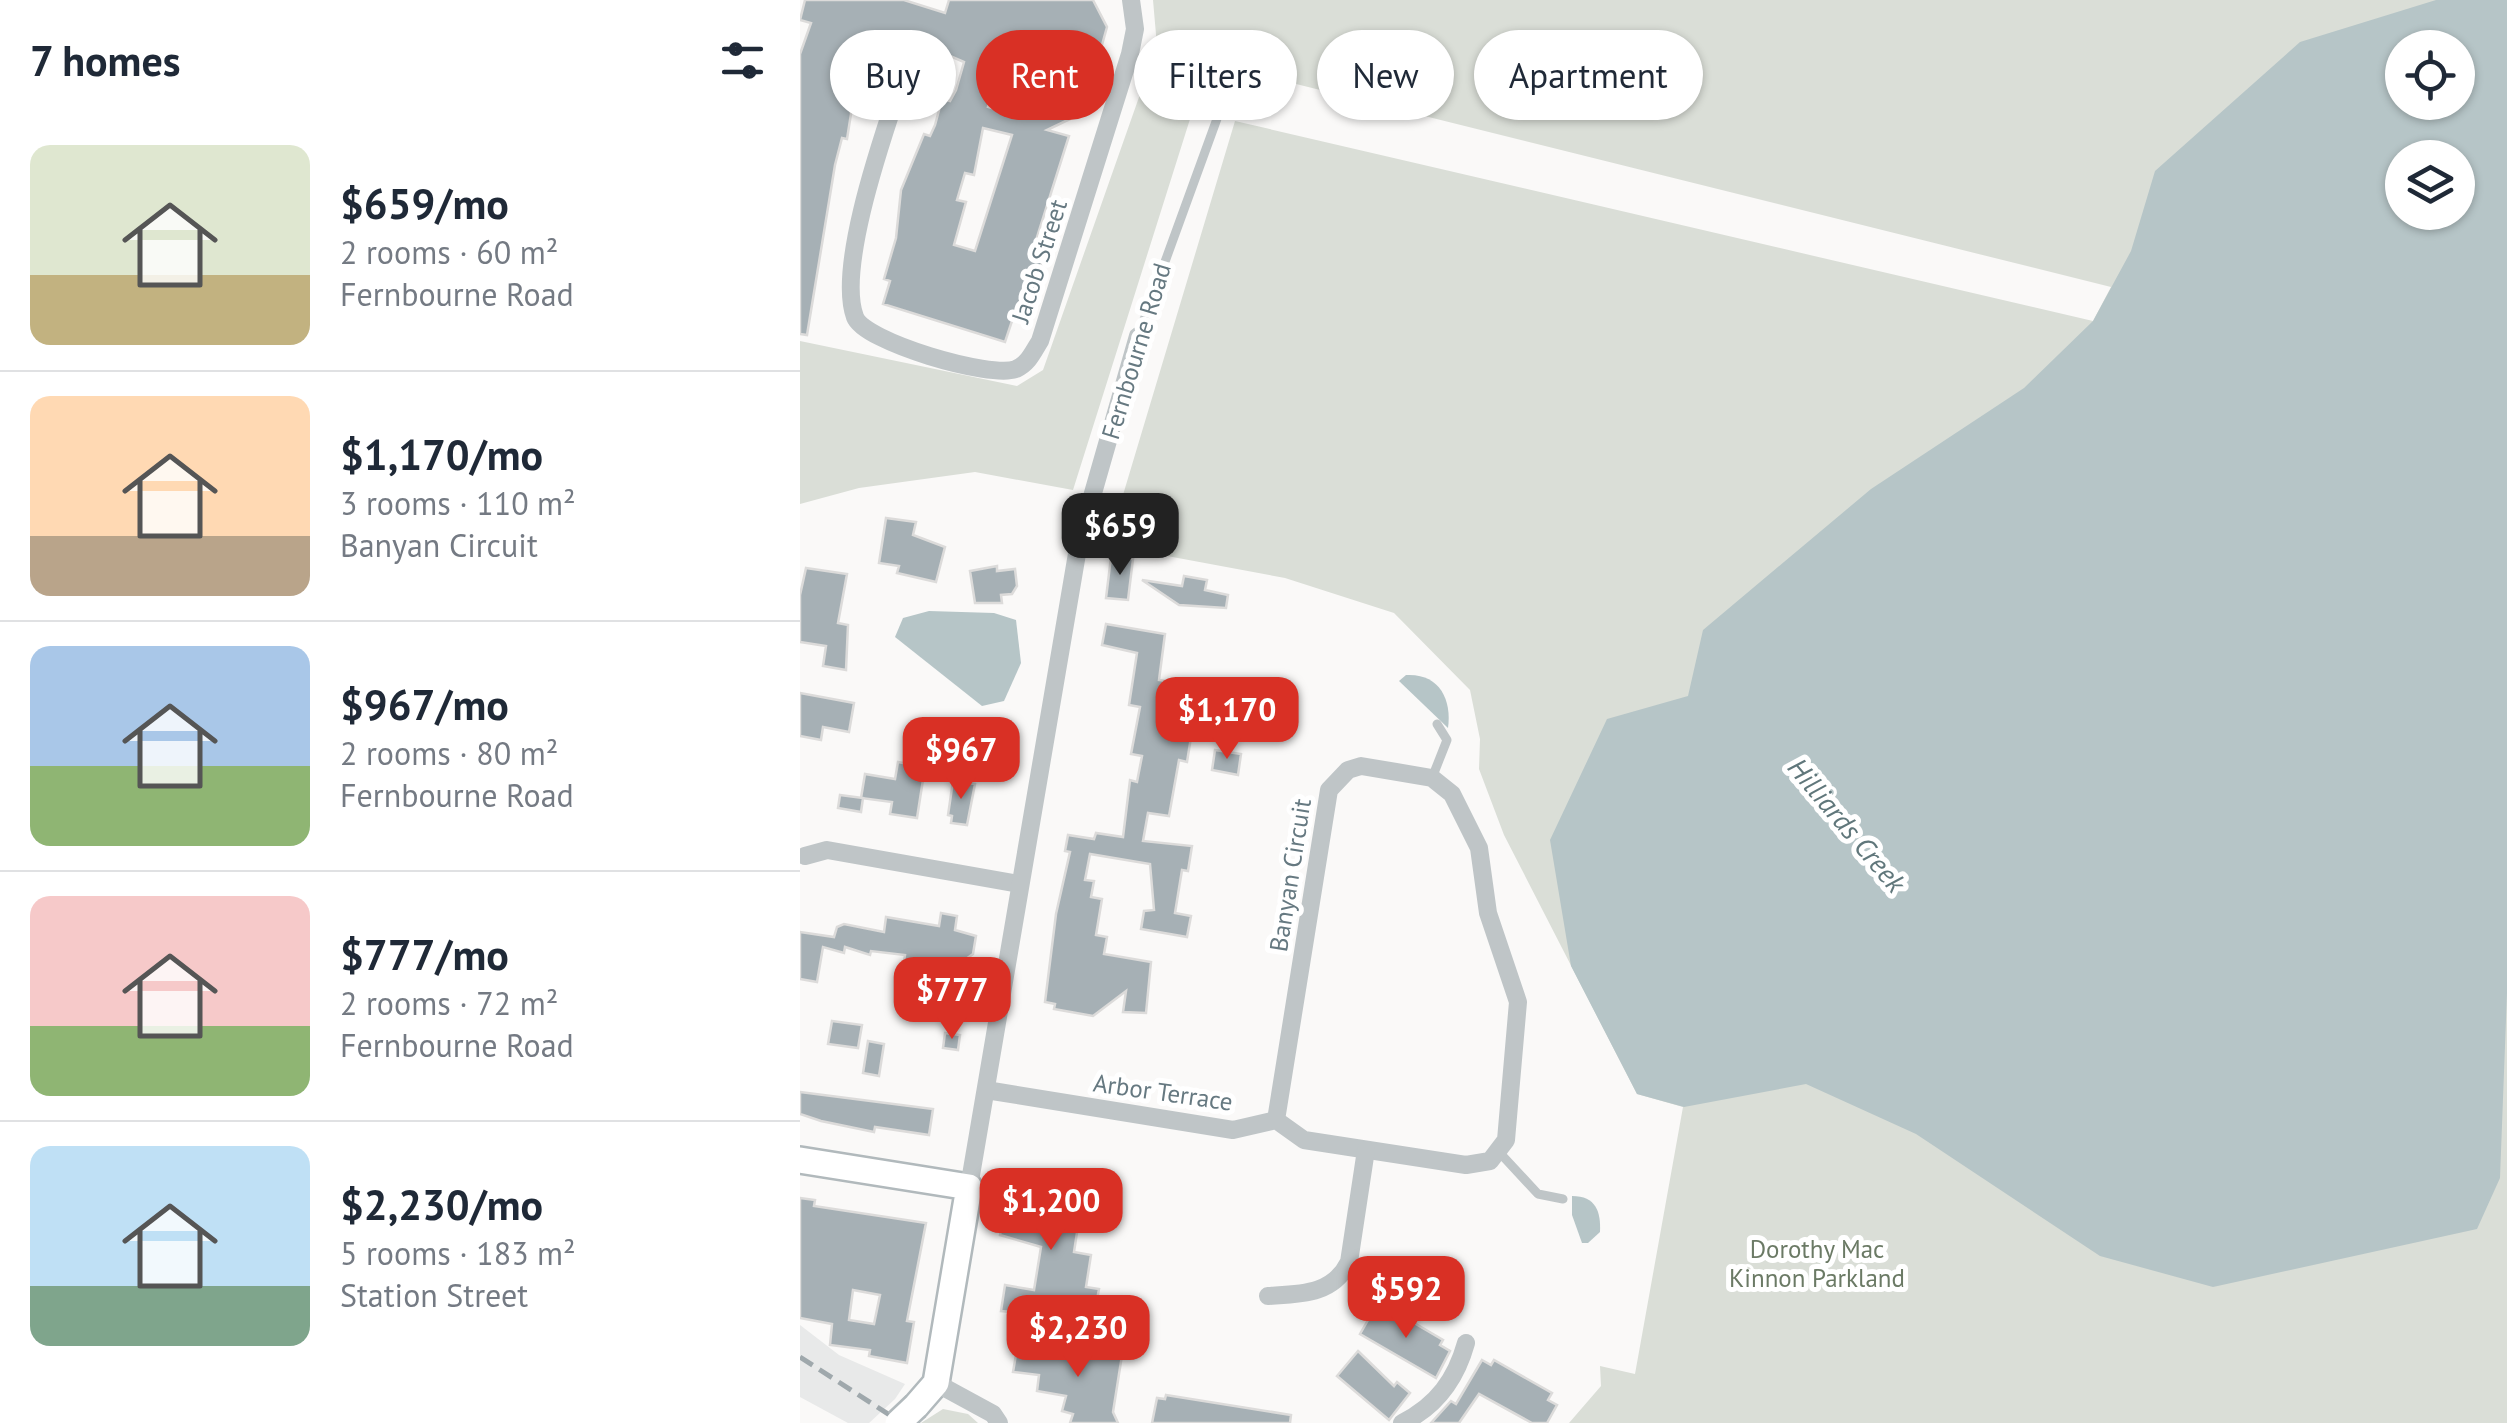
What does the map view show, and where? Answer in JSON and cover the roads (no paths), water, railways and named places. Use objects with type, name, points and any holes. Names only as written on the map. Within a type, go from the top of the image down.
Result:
[{"type":"street","name":"Jacob Street","points":[[889,120],[865,196],[851,293],[855,319],[865,331],[883,340],[988,372],[1014,370],[1028,361],[1046,323],[1130,54],[1136,28],[1132,0]]},
{"type":"street","name":"Fernbourne Road","points":[[936,1382],[1079,542],[1138,336]]},
{"type":"street","name":"Banyan Circuit","points":[[1276,1120],[1329,790],[1348,770],[1361,766],[1432,778]]},
{"type":"street","points":[[1276,1120],[1304,1140],[1473,1166],[1490,1161],[1506,1140],[1518,1002],[1488,912],[1479,848],[1452,794],[1432,778]]},
{"type":"street","points":[[804,856],[827,850],[1020,884]]},
{"type":"street","name":"Arbor Terrace","points":[[986,1090],[1233,1130],[1276,1120]]},
{"type":"street","points":[[1268,1296],[1310,1293],[1343,1275],[1349,1262],[1366,1150]]},
{"type":"street","points":[[800,1160],[969,1187]]},
{"type":"street","points":[[1402,1423],[1418,1415],[1458,1372],[1466,1342]]},
{"type":"street","points":[[907,1415],[936,1382],[993,1414],[999,1423]]},
{"type":"lane","name":"Fernbourne Road","points":[[1138,336],[1217,120]]},
{"type":"lane","points":[[1432,778],[1448,740],[1437,724]]},
{"type":"lane","points":[[1499,1152],[1538,1194],[1563,1199]]},
{"type":"water","name":"Hilliards Creek","points":[[2436,0],[2507,0],[2507,993],[2500,1178],[2477,1229],[2213,1287],[2100,1256],[1916,1134],[1806,1084],[1684,1107],[1637,1094],[1571,966],[1550,840],[1607,719],[1688,696],[1703,630],[1871,489],[2024,388],[2093,321],[2131,251],[2155,171],[2300,42]]},
{"type":"water","points":[[929,611],[994,613],[1016,620],[1021,663],[1004,701],[982,706],[895,637],[903,618]]},
{"type":"water","points":[[1406,675],[1427,678],[1441,690],[1448,707],[1448,728],[1399,681]]},
{"type":"water","points":[[1572,1196],[1592,1202],[1598,1212],[1600,1232],[1588,1243],[1582,1243],[1572,1215]]},
{"type":"railway","points":[[800,1357],[902,1423]]},
{"type":"park label","name":"Dorothy Mac Kinnon Parkland","points":[[1817,1264]]}]
